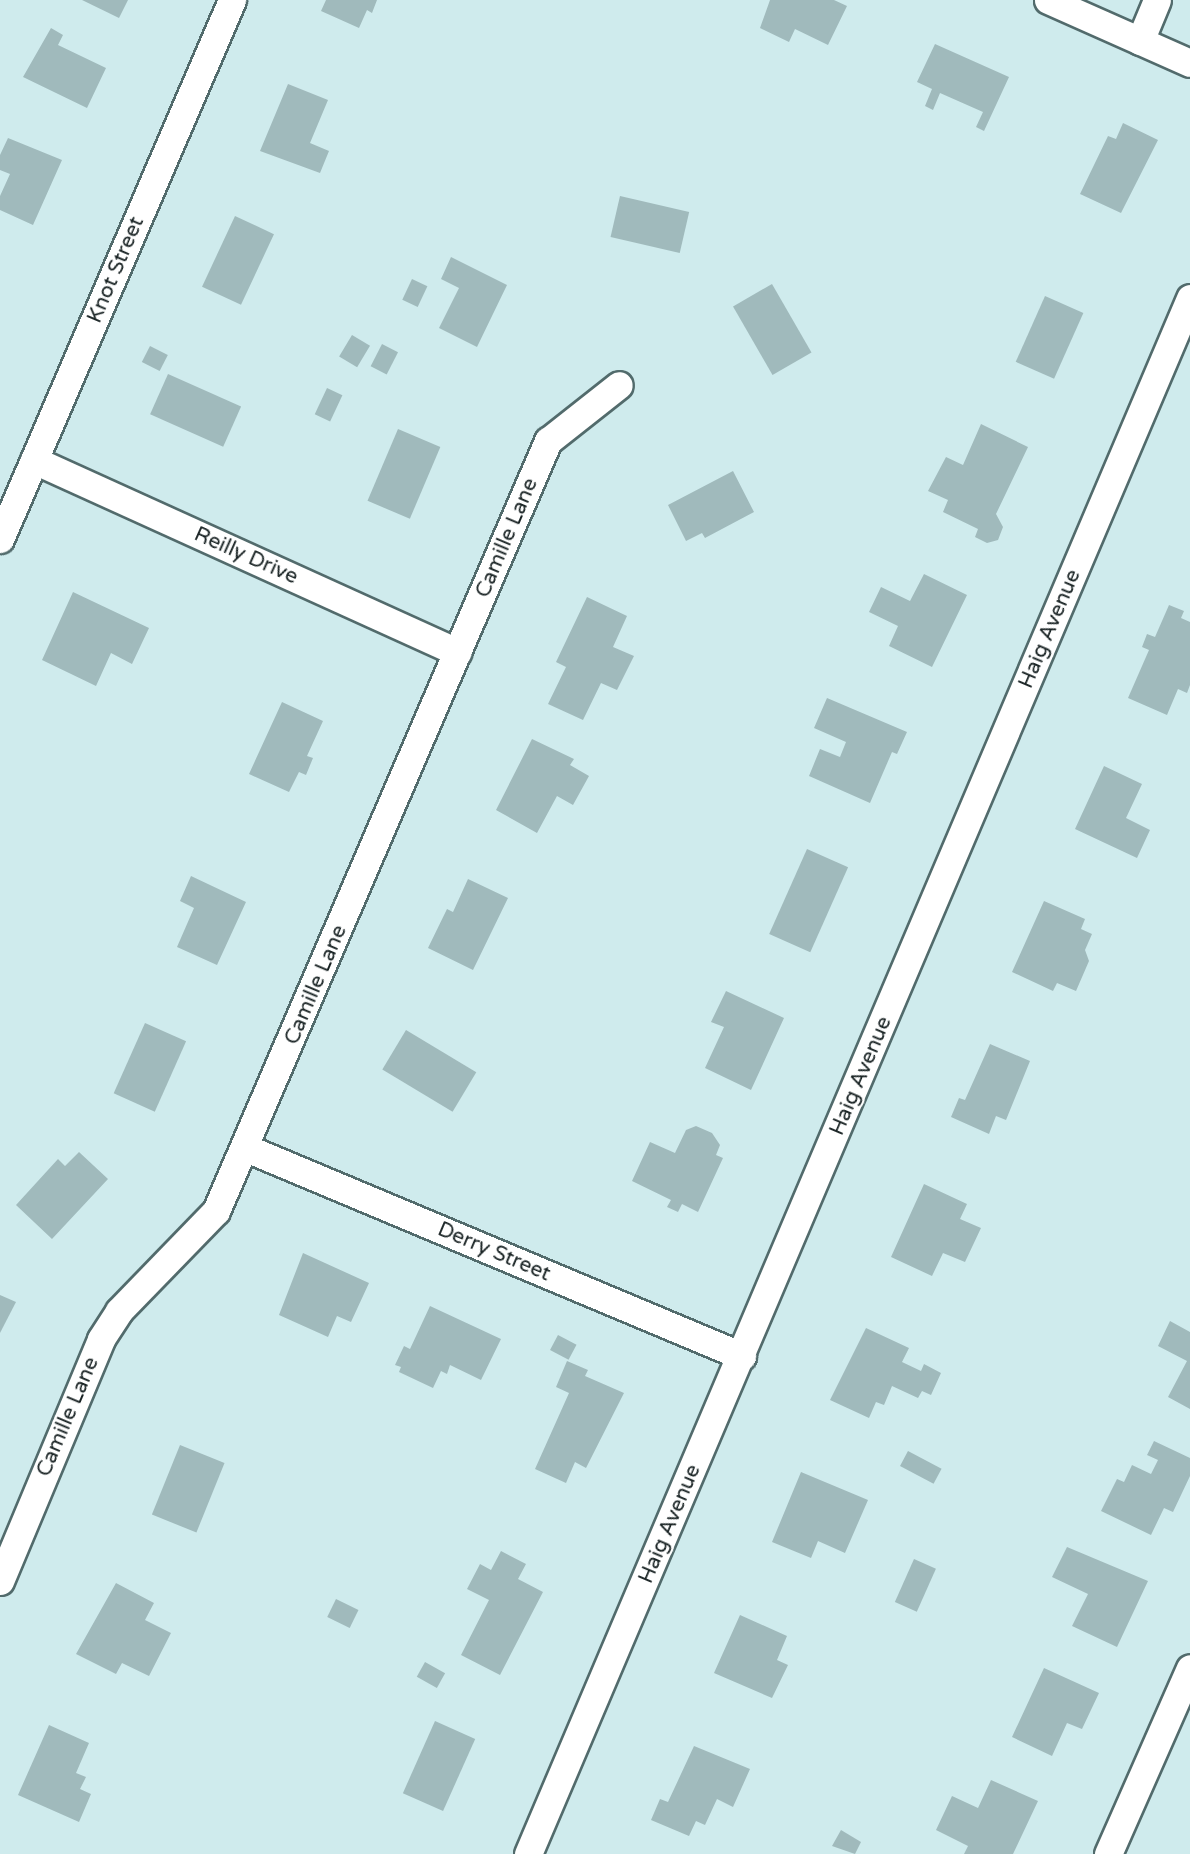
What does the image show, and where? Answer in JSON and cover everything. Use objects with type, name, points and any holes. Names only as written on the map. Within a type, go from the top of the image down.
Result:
[{"type":"street","name":"Knot Street","points":[[0,539],[232,0]]},
{"type":"street","points":[[1048,0],[1190,63]]},
{"type":"street","points":[[1140,40],[1157,0]]},
{"type":"street","name":"Haig Avenue","points":[[528,1854],[742,1356],[1190,298]]},
{"type":"street","name":"Camille Lane","points":[[0,1581],[101,1339],[119,1311],[216,1211],[246,1148],[548,441],[619,385]]},
{"type":"street","name":"Reilly Drive","points":[[34,460],[458,652]]},
{"type":"street","name":"Derry Street","points":[[246,1148],[742,1356]]},
{"type":"street","points":[[1108,1854],[1190,1668]]},
{"type":"building","points":[[82,0],[128,0],[119,18]]},
{"type":"building","points":[[326,0],[377,0],[372,13],[367,10],[359,28],[321,11]]},
{"type":"building","points":[[770,0],[834,0],[847,6],[828,45],[795,29],[789,42],[760,28]]},
{"type":"building","points":[[51,28],[63,35],[58,45],[106,68],[87,108],[23,77]]},
{"type":"building","points":[[935,44],[1009,77],[984,131],[976,127],[983,112],[940,93],[933,110],[925,106],[932,89],[917,82]]},
{"type":"building","points":[[288,84],[328,100],[310,143],[329,151],[320,173],[260,151]]},
{"type":"building","points":[[1123,123],[1158,140],[1121,213],[1080,194],[1108,136],[1116,139]]},
{"type":"building","points":[[8,138],[62,160],[33,225],[0,210],[0,196],[10,174],[0,170],[0,155]]},
{"type":"building","points":[[620,196],[689,212],[680,253],[611,237]]},
{"type":"building","points":[[235,216],[274,234],[241,305],[202,287]]},
{"type":"building","points":[[451,257],[507,285],[477,347],[439,328],[459,288],[441,279]]},
{"type":"building","points":[[412,279],[427,286],[418,307],[402,300]]},
{"type":"building","points":[[772,284],[812,352],[773,375],[733,306]]},
{"type":"building","points":[[1045,296],[1083,313],[1054,379],[1016,362]]},
{"type":"building","points":[[352,335],[370,346],[357,367],[339,356]]},
{"type":"building","points":[[382,344],[398,352],[387,374],[371,366]]},
{"type":"building","points":[[150,346],[168,355],[160,371],[142,362]]},
{"type":"building","points":[[168,374],[241,407],[223,447],[150,414]]},
{"type":"building","points":[[327,388],[342,395],[330,421],[315,414]]},
{"type":"building","points":[[981,424],[1028,447],[996,514],[1003,527],[998,540],[987,543],[975,537],[978,529],[943,512],[948,500],[928,491],[946,457],[963,465]]},
{"type":"building","points":[[398,429],[440,447],[410,519],[368,501]]},
{"type":"building","points":[[733,471],[754,512],[705,538],[702,533],[686,541],[668,505]]},
{"type":"building","points":[[924,574],[967,595],[932,667],[889,646],[898,626],[869,612],[881,587],[910,601]]},
{"type":"building","points":[[73,592],[149,628],[132,664],[111,653],[96,686],[42,660]]},
{"type":"building","points":[[587,597],[627,616],[613,647],[634,656],[617,690],[601,683],[583,720],[548,704],[566,667],[556,662]]},
{"type":"building","points":[[1169,605],[1184,611],[1181,618],[1190,622],[1190,685],[1187,693],[1178,689],[1167,715],[1128,698],[1149,650],[1142,647],[1147,634],[1155,637]]},
{"type":"building","points":[[827,698],[907,732],[897,754],[892,752],[870,803],[809,776],[820,749],[840,757],[846,742],[814,728]]},
{"type":"building","points":[[282,702],[323,721],[307,756],[313,758],[306,775],[299,772],[289,792],[249,774]]},
{"type":"building","points":[[532,739],[574,759],[570,765],[589,776],[573,805],[557,796],[537,833],[496,810]]},
{"type":"building","points":[[1104,766],[1142,784],[1126,818],[1150,830],[1137,858],[1075,829]]},
{"type":"building","points":[[807,849],[848,867],[810,952],[769,934]]},
{"type":"building","points":[[191,876],[246,902],[217,965],[177,947],[194,908],[180,901]]},
{"type":"building","points":[[468,879],[508,898],[473,970],[428,948],[447,909],[453,912]]},
{"type":"building","points":[[1044,901],[1085,919],[1081,929],[1092,934],[1085,950],[1089,961],[1076,991],[1057,983],[1053,991],[1012,972]]},
{"type":"building","points":[[726,991],[784,1018],[751,1090],[705,1068],[724,1027],[711,1022]]},
{"type":"building","points":[[145,1023],[186,1041],[155,1112],[114,1093]]},
{"type":"building","points":[[406,1030],[476,1072],[453,1112],[382,1069]]},
{"type":"building","points":[[990,1044],[1030,1061],[1006,1120],[996,1116],[989,1134],[951,1117],[959,1098],[965,1100]]},
{"type":"building","points":[[696,1126],[712,1133],[720,1145],[716,1155],[723,1158],[698,1212],[682,1204],[678,1212],[667,1207],[671,1200],[632,1181],[650,1142],[675,1153],[686,1130]]},
{"type":"building","points":[[79,1152],[108,1179],[52,1239],[16,1205],[58,1159],[65,1166]]},
{"type":"building","points":[[924,1184],[967,1204],[960,1219],[981,1228],[965,1262],[943,1253],[932,1276],[891,1257]]},
{"type":"building","points":[[303,1253],[369,1283],[351,1322],[337,1316],[328,1337],[279,1315]]},
{"type":"building","points":[[0,1295],[16,1302],[0,1333]]},
{"type":"building","points":[[430,1306],[501,1339],[481,1380],[450,1365],[447,1374],[441,1371],[433,1388],[399,1372],[401,1367],[395,1365],[404,1346],[410,1349]]},
{"type":"building","points":[[1170,1321],[1190,1332],[1190,1409],[1168,1397],[1187,1361],[1158,1346]]},
{"type":"building","points":[[866,1328],[909,1348],[902,1362],[921,1371],[924,1364],[941,1373],[931,1395],[922,1391],[918,1398],[892,1386],[884,1405],[876,1402],[869,1418],[830,1400]]},
{"type":"building","points":[[558,1335],[577,1345],[569,1360],[550,1350]]},
{"type":"building","points":[[567,1361],[588,1370],[585,1376],[624,1393],[586,1468],[575,1462],[566,1483],[535,1469],[569,1393],[556,1387]]},
{"type":"building","points":[[1154,1441],[1190,1458],[1190,1476],[1173,1512],[1164,1508],[1151,1535],[1101,1511],[1117,1479],[1124,1482],[1132,1465],[1151,1474],[1158,1460],[1147,1455]]},
{"type":"building","points":[[180,1445],[225,1463],[196,1533],[152,1515]]},
{"type":"building","points":[[908,1451],[942,1469],[934,1484],[900,1466]]},
{"type":"building","points":[[801,1472],[868,1500],[845,1553],[818,1541],[811,1558],[772,1542]]},
{"type":"building","points":[[1067,1547],[1148,1581],[1117,1647],[1072,1626],[1088,1594],[1052,1577]]},
{"type":"building","points":[[501,1551],[526,1564],[518,1579],[543,1592],[500,1675],[461,1655],[489,1600],[467,1589],[480,1564],[491,1570]]},
{"type":"building","points":[[914,1559],[936,1569],[917,1612],[895,1602]]},
{"type":"building","points":[[116,1583],[154,1603],[145,1620],[171,1633],[149,1676],[122,1663],[116,1674],[76,1654]]},
{"type":"building","points":[[336,1599],[358,1610],[350,1628],[327,1617]]},
{"type":"building","points":[[740,1615],[787,1636],[777,1660],[788,1665],[772,1698],[714,1673]]},
{"type":"building","points":[[425,1662],[445,1673],[437,1688],[417,1677]]},
{"type":"building","points":[[1044,1668],[1099,1693],[1082,1729],[1067,1723],[1052,1756],[1012,1737]]},
{"type":"building","points":[[435,1721],[475,1739],[443,1811],[403,1793]]},
{"type":"building","points":[[49,1725],[89,1743],[76,1773],[86,1777],[80,1789],[91,1794],[79,1822],[18,1795]]},
{"type":"building","points":[[694,1746],[750,1769],[733,1807],[717,1799],[705,1825],[696,1821],[689,1836],[651,1820],[660,1799],[668,1802]]},
{"type":"building","points":[[991,1780],[1038,1801],[1013,1854],[964,1854],[968,1846],[936,1830],[952,1796],[978,1808]]},
{"type":"building","points":[[841,1830],[861,1842],[855,1854],[832,1846]]}]
